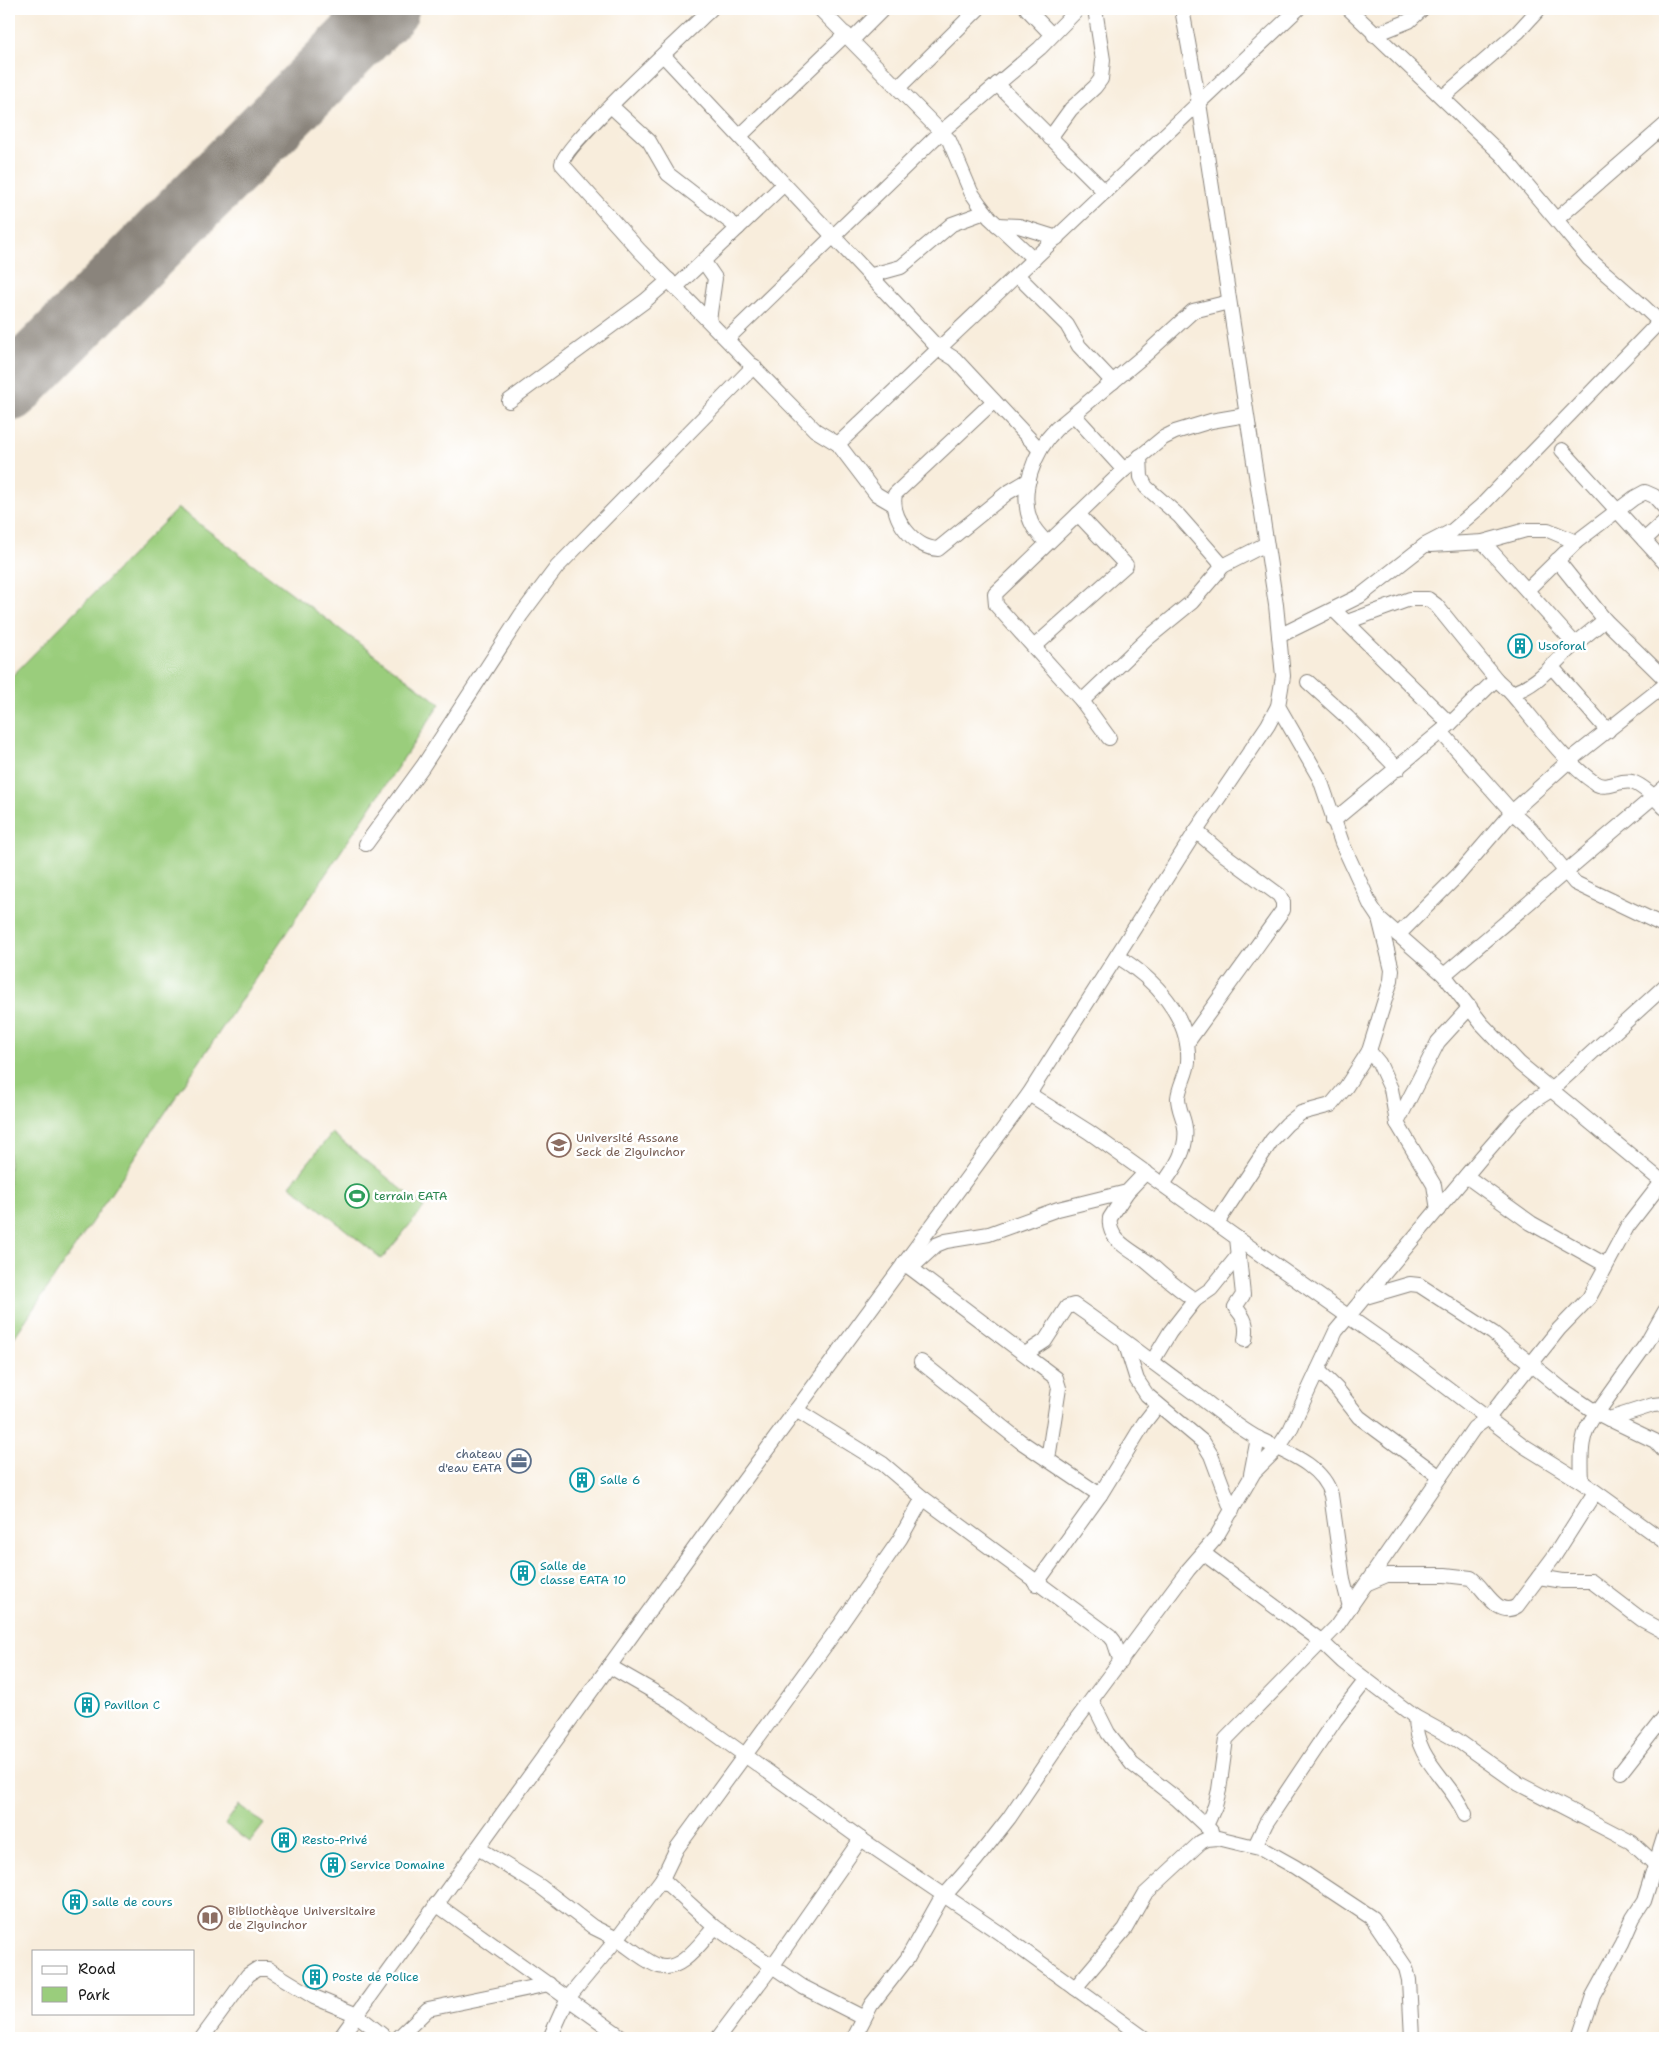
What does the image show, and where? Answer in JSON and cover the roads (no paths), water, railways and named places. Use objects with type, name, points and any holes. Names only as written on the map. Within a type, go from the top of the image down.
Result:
[{"type":"street","points":[[711,9],[611,106],[566,153],[562,164],[672,284],[815,430],[838,444],[876,494],[893,504]]},
{"type":"street","points":[[820,9],[942,132],[954,150],[971,192],[985,212],[1034,259]]},
{"type":"street","points":[[740,136],[849,37],[884,9]]},
{"type":"street","points":[[899,87],[978,9]]},
{"type":"street","points":[[1027,9],[1052,35]]},
{"type":"street","points":[[728,340],[942,132],[1040,48],[1078,9]]},
{"type":"street","points":[[1050,138],[1082,96],[1095,87],[1101,79],[1102,60],[1095,9]]},
{"type":"street","points":[[340,2038],[796,1410],[907,1266],[1029,1094],[1196,830],[1268,725],[1278,706],[1283,676],[1280,636],[1199,103],[1182,9]]},
{"type":"street","points":[[838,444],[1298,9]]},
{"type":"street","points":[[1280,636],[1360,596],[1425,545],[1452,530],[1481,506],[1663,322],[1590,259],[1502,155],[1443,97],[1374,35],[1349,9]]},
{"type":"street","points":[[1374,35],[1409,21],[1422,9]]},
{"type":"street","points":[[1443,97],[1518,32],[1539,9]]},
{"type":"street","points":[[663,55],[836,237],[939,349],[955,359],[1040,449]]},
{"type":"street","points":[[997,84],[1105,192]]},
{"type":"street","points":[[611,106],[649,142],[668,174],[738,228]]},
{"type":"street","points":[[1557,219],[1665,125]]},
{"type":"street","points":[[509,401],[645,301],[704,262],[784,184]]},
{"type":"street","points":[[872,276],[901,267],[952,224],[985,212]]},
{"type":"street","points":[[997,225],[1019,226],[1056,238]]},
{"type":"street","points":[[704,262],[714,278],[709,320]]},
{"type":"street","points":[[1017,275],[1067,325],[1079,346],[1113,382]]},
{"type":"street","points":[[1046,544],[1030,521],[1027,500],[1029,480],[1040,449],[1052,434],[1194,311],[1229,302]]},
{"type":"street","points":[[366,844],[428,759],[522,614],[557,567],[754,366]]},
{"type":"street","points":[[994,402],[895,494],[893,504],[899,522],[920,544],[927,548],[938,549],[1007,493],[1029,480]]},
{"type":"street","points":[[1074,415],[1124,470]]},
{"type":"street","points":[[1109,738],[1082,701],[1035,646],[996,605],[995,594],[1140,456],[1175,432],[1246,415]]},
{"type":"street","points":[[1562,450],[1665,563]]},
{"type":"street","points":[[1140,456],[1141,477],[1146,487],[1179,516],[1223,566]]},
{"type":"street","points":[[1526,590],[1576,542],[1617,510],[1645,492],[1654,496],[1665,508]]},
{"type":"street","points":[[1035,646],[1126,565],[1078,514]]},
{"type":"street","points":[[1644,540],[1665,521]]},
{"type":"street","points":[[1425,545],[1483,542],[1526,530],[1548,530],[1576,542]]},
{"type":"street","points":[[1483,542],[1575,644]]},
{"type":"street","points":[[1082,701],[1148,638],[1192,602],[1223,566],[1266,544]]},
{"type":"street","points":[[1398,935],[1458,875],[1512,812],[1570,760],[1664,687],[1604,620],[1557,560]]},
{"type":"street","points":[[1347,622],[1410,599],[1428,599],[1436,604],[1496,679],[1570,760],[1599,786],[1606,786],[1620,781],[1633,782],[1653,796],[1665,808]]},
{"type":"street","points":[[1334,610],[1446,728],[1512,812],[1531,829],[1565,873],[1587,891],[1641,912],[1665,926]]},
{"type":"street","points":[[1511,694],[1533,684],[1575,644],[1604,620]]},
{"type":"street","points":[[1551,666],[1608,731]]},
{"type":"street","points":[[1333,821],[1446,728],[1496,679]]},
{"type":"street","points":[[1308,682],[1348,718],[1398,769]]},
{"type":"street","points":[[1217,1223],[1272,1140],[1301,1114],[1332,1105],[1346,1087],[1369,1051],[1391,980],[1388,952],[1379,918],[1358,880],[1333,821],[1320,779],[1278,706]]},
{"type":"street","points":[[1444,975],[1665,787]]},
{"type":"street","points":[[1187,1043],[1283,910],[1283,902],[1279,895],[1218,850],[1196,830]]},
{"type":"street","points":[[1206,1826],[1215,1806],[1226,1739],[1336,1627],[1474,1428],[1488,1418],[1559,1329],[1589,1298],[1627,1227],[1664,1183],[1520,1064],[1482,1024],[1444,975],[1379,918]]},
{"type":"street","points":[[1117,956],[1159,989],[1180,1022],[1187,1043],[1188,1064],[1178,1099],[1185,1129],[1184,1148],[1176,1166],[1163,1184]]},
{"type":"street","points":[[1250,1477],[1278,1448],[1290,1430],[1336,1331],[1425,1223],[1520,1113],[1535,1100],[1551,1090],[1665,986]]},
{"type":"street","points":[[1396,1123],[1438,1042],[1470,1007]]},
{"type":"street","points":[[1369,1051],[1379,1063],[1391,1089],[1396,1123],[1404,1138],[1430,1174],[1434,1185],[1438,1210]]},
{"type":"street","points":[[1029,1094],[1089,1132],[1146,1172],[1237,1238],[1349,1315],[1544,1460],[1582,1482],[1665,1542]]},
{"type":"street","points":[[1146,1172],[1128,1192],[1110,1218],[1114,1235],[1120,1243],[1144,1260],[1173,1286],[1195,1300]]},
{"type":"street","points":[[1466,1176],[1531,1223],[1606,1266]]},
{"type":"street","points":[[907,1266],[936,1245],[946,1241],[989,1234],[1058,1209],[1128,1192]]},
{"type":"street","points":[[1237,1238],[1237,1258],[1242,1295],[1235,1307],[1245,1317],[1247,1330],[1245,1340]]},
{"type":"street","points":[[1152,1362],[1170,1332],[1195,1300],[1211,1290],[1237,1258]]},
{"type":"street","points":[[907,1266],[1059,1382],[1048,1459]]},
{"type":"street","points":[[1362,1298],[1410,1284],[1419,1285],[1500,1338],[1563,1390],[1603,1416],[1655,1441],[1665,1452]]},
{"type":"street","points":[[1024,1354],[1045,1341],[1066,1307],[1074,1306],[1258,1438],[1278,1448],[1322,1476],[1328,1484],[1335,1514],[1343,1580],[1350,1607]]},
{"type":"street","points":[[1603,1416],[1665,1312]]},
{"type":"street","points":[[1125,1342],[1137,1380],[1147,1395],[1203,1442],[1211,1455],[1232,1511]]},
{"type":"street","points":[[921,1362],[1014,1436],[1100,1495]]},
{"type":"street","points":[[1318,1370],[1337,1389],[1359,1417],[1440,1477]]},
{"type":"street","points":[[1582,1482],[1582,1449],[1584,1432],[1589,1421],[1603,1416],[1665,1404]]},
{"type":"street","points":[[1036,1584],[1100,1495],[1144,1423],[1158,1405]]},
{"type":"street","points":[[796,1410],[882,1464],[923,1498],[1036,1584],[1110,1636],[1114,1641],[1121,1662]]},
{"type":"street","points":[[854,2038],[871,2005],[907,1959],[933,1910],[986,1849],[1066,1734],[1215,1539],[1250,1477],[1258,1438]]},
{"type":"street","points":[[1367,1583],[1386,1575],[1445,1575],[1471,1578],[1495,1604],[1508,1610],[1517,1606],[1539,1577],[1595,1492]]},
{"type":"street","points":[[550,2038],[568,1998],[617,1939],[662,1879],[677,1848],[838,1628],[900,1539],[923,1498]]},
{"type":"street","points":[[1203,1553],[1321,1641],[1366,1680],[1414,1717],[1457,1740],[1519,1784],[1631,1842],[1661,1868]]},
{"type":"street","points":[[1539,1577],[1563,1581],[1591,1581],[1641,1619],[1661,1630],[1665,1616]]},
{"type":"street","points":[[609,1666],[670,1701],[861,1839],[1144,2038]]},
{"type":"street","points":[[1255,1846],[1266,1823],[1335,1720],[1366,1680]]},
{"type":"street","points":[[1092,1701],[1108,1733],[1132,1764],[1177,1799],[1218,1838]]},
{"type":"street","points":[[1621,1772],[1665,1716]]},
{"type":"street","points":[[1414,1717],[1415,1733],[1420,1750],[1428,1764],[1451,1788],[1465,1814]]},
{"type":"street","points":[[1578,2038],[1593,1996],[1661,1868],[1665,1834]]},
{"type":"street","points":[[1075,1988],[1125,1929],[1145,1894],[1153,1885],[1201,1842],[1207,1839],[1218,1838],[1255,1846],[1295,1867],[1372,1918],[1406,1968],[1409,1980],[1412,2038]]},
{"type":"street","points":[[718,2038],[773,1965],[861,1839]]},
{"type":"street","points":[[478,1848],[540,1887],[593,1927],[617,1939],[657,1966],[666,1967],[682,1962],[715,1927]]},
{"type":"street","points":[[662,1879],[715,1927],[803,1987],[832,2004],[864,2018]]},
{"type":"street","points":[[436,1904],[622,2038]]},
{"type":"street","points":[[202,2038],[248,1975],[257,1969],[268,1969],[314,1997],[357,2015],[386,2038]]},
{"type":"street","points":[[398,2038],[428,2009],[549,1984]]},
{"type":"place","name":"Usoforal","points":[[1520,646]]},
{"type":"place","name":"Université Assane Seck de Ziguinchor","points":[[559,1145]]},
{"type":"place","name":"terrain EATA","points":[[357,1196]]},
{"type":"place","name":"chateau d'eau EATA","points":[[519,1461]]},
{"type":"place","name":"Salle 6","points":[[582,1480]]},
{"type":"place","name":"Salle de classe EATA 10","points":[[523,1573]]},
{"type":"place","name":"Pavillon C","points":[[87,1705]]},
{"type":"place","name":"Resto-Privé","points":[[284,1840]]},
{"type":"place","name":"Service Domaine","points":[[333,1865]]},
{"type":"place","name":"salle de cours","points":[[75,1902]]},
{"type":"place","name":"Bibliothèque Universitaire de Ziguinchor","points":[[210,1918]]},
{"type":"place","name":"Poste de Police","points":[[315,1977]]}]
